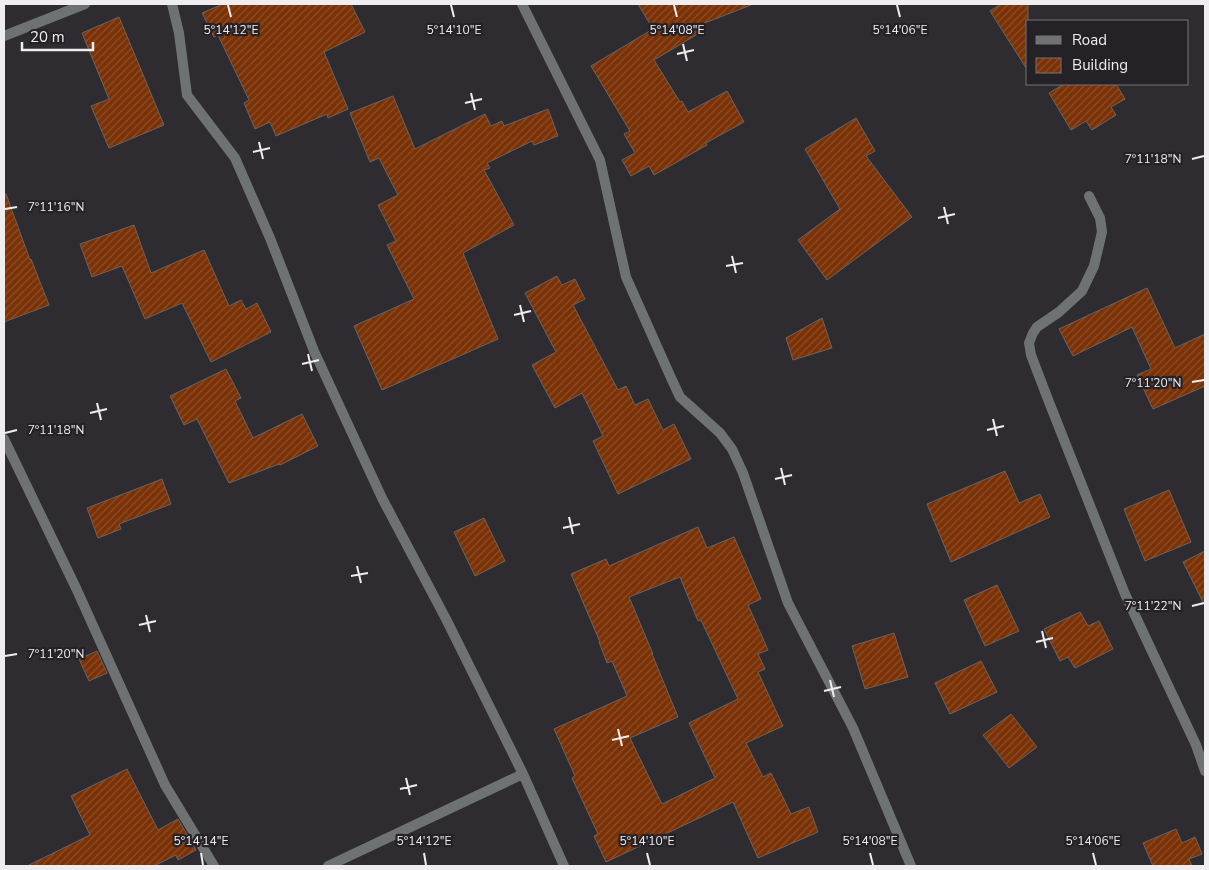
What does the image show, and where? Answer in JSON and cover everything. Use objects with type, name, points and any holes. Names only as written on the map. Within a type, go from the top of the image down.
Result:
[{"type":"street","points":[[4,36],[85,4]]},
{"type":"street","points":[[172,4],[179,32],[187,95],[235,158],[270,238],[314,351],[382,498],[446,619],[523,774],[564,866]]},
{"type":"street","points":[[522,4],[600,160],[626,277],[672,380],[680,397],[720,433],[732,449],[743,473],[788,604],[853,728],[910,866]]},
{"type":"street","points":[[1088,196],[1100,218],[1102,232],[1094,266],[1082,291],[1059,312],[1037,327],[1029,343],[1031,355],[1125,594],[1196,745],[1205,771]]},
{"type":"street","points":[[4,439],[76,588],[165,785],[214,866]]},
{"type":"street","points":[[328,866],[523,774]]},
{"type":"building","points":[[223,4],[351,4],[365,32],[324,52],[348,109],[328,118],[327,114],[276,136],[270,122],[255,129],[244,103],[249,100],[218,35],[214,37],[202,13]]},
{"type":"building","points":[[638,4],[751,5],[697,26],[701,32],[654,60],[688,112],[727,91],[744,122],[654,175],[649,166],[631,176],[622,160],[635,153],[624,134],[630,131],[591,66],[653,29]]},
{"type":"building","points":[[1001,4],[1028,4],[1026,68],[990,11]]},
{"type":"building","points":[[119,17],[164,125],[109,148],[91,106],[109,99],[82,33]]},
{"type":"building","points":[[1062,85],[1117,85],[1125,99],[1111,107],[1116,115],[1092,130],[1086,121],[1071,130],[1049,93]]},
{"type":"building","points":[[393,96],[415,149],[485,114],[491,126],[502,121],[504,126],[548,109],[558,136],[534,145],[532,141],[487,163],[490,168],[484,170],[514,225],[463,253],[498,339],[382,390],[354,326],[414,299],[387,245],[396,241],[378,205],[398,195],[379,158],[370,162],[350,113]]},
{"type":"building","points":[[856,118],[875,151],[866,156],[912,217],[827,280],[798,240],[840,209],[805,149]]},
{"type":"building","points":[[4,194],[6,194],[49,305],[4,322]]},
{"type":"building","points":[[134,225],[151,273],[204,250],[229,306],[241,300],[246,309],[257,303],[271,332],[211,362],[182,303],[145,319],[122,266],[92,277],[80,244]]},
{"type":"building","points":[[557,276],[562,285],[575,279],[585,299],[573,305],[618,390],[626,386],[635,405],[648,399],[663,430],[674,424],[691,459],[618,494],[593,441],[603,436],[582,393],[555,408],[532,365],[556,352],[525,293]]},
{"type":"building","points":[[1147,288],[1175,348],[1205,334],[1205,386],[1153,409],[1137,375],[1151,369],[1132,327],[1073,356],[1059,329]]},
{"type":"building","points":[[822,318],[832,348],[793,360],[786,338]]},
{"type":"building","points":[[226,369],[241,398],[235,401],[253,438],[302,414],[318,446],[280,465],[229,483],[197,419],[184,425],[170,396]]},
{"type":"building","points":[[1005,471],[1019,503],[1040,494],[1050,517],[951,562],[927,504]]},
{"type":"building","points":[[162,479],[171,504],[119,524],[121,529],[98,538],[87,508]]},
{"type":"building","points":[[1169,490],[1191,542],[1145,561],[1124,509]]},
{"type":"building","points":[[484,518],[505,561],[475,576],[454,532]]},
{"type":"building","points":[[698,527],[707,548],[734,537],[761,599],[748,605],[768,650],[758,654],[765,669],[758,672],[783,726],[746,743],[763,777],[771,773],[791,814],[809,807],[818,832],[758,858],[733,802],[606,862],[594,836],[598,834],[572,778],[575,776],[554,729],[627,696],[612,661],[607,663],[571,574],[606,559],[609,566]],"holes":[[[680,577],[698,621],[701,620],[738,699],[689,723],[715,778],[662,804],[630,738],[678,717],[629,597]]]},
{"type":"building","points":[[1205,551],[1205,606],[1183,562]]},
{"type":"building","points":[[997,585],[1019,631],[985,646],[964,600]]},
{"type":"building","points":[[1080,612],[1088,626],[1099,621],[1113,649],[1075,668],[1068,657],[1060,661],[1044,629]]},
{"type":"building","points":[[894,633],[908,677],[865,689],[852,646]]},
{"type":"building","points":[[97,651],[107,673],[89,681],[79,659]]},
{"type":"building","points":[[981,661],[997,692],[950,714],[935,683]]},
{"type":"building","points":[[1011,714],[1037,747],[1009,768],[983,735]]},
{"type":"building","points":[[127,769],[158,830],[178,819],[196,850],[178,860],[176,855],[154,866],[27,866],[90,835],[71,796]]},
{"type":"building","points":[[1176,829],[1182,843],[1195,837],[1202,854],[1189,859],[1192,866],[1153,866],[1143,843]]}]
